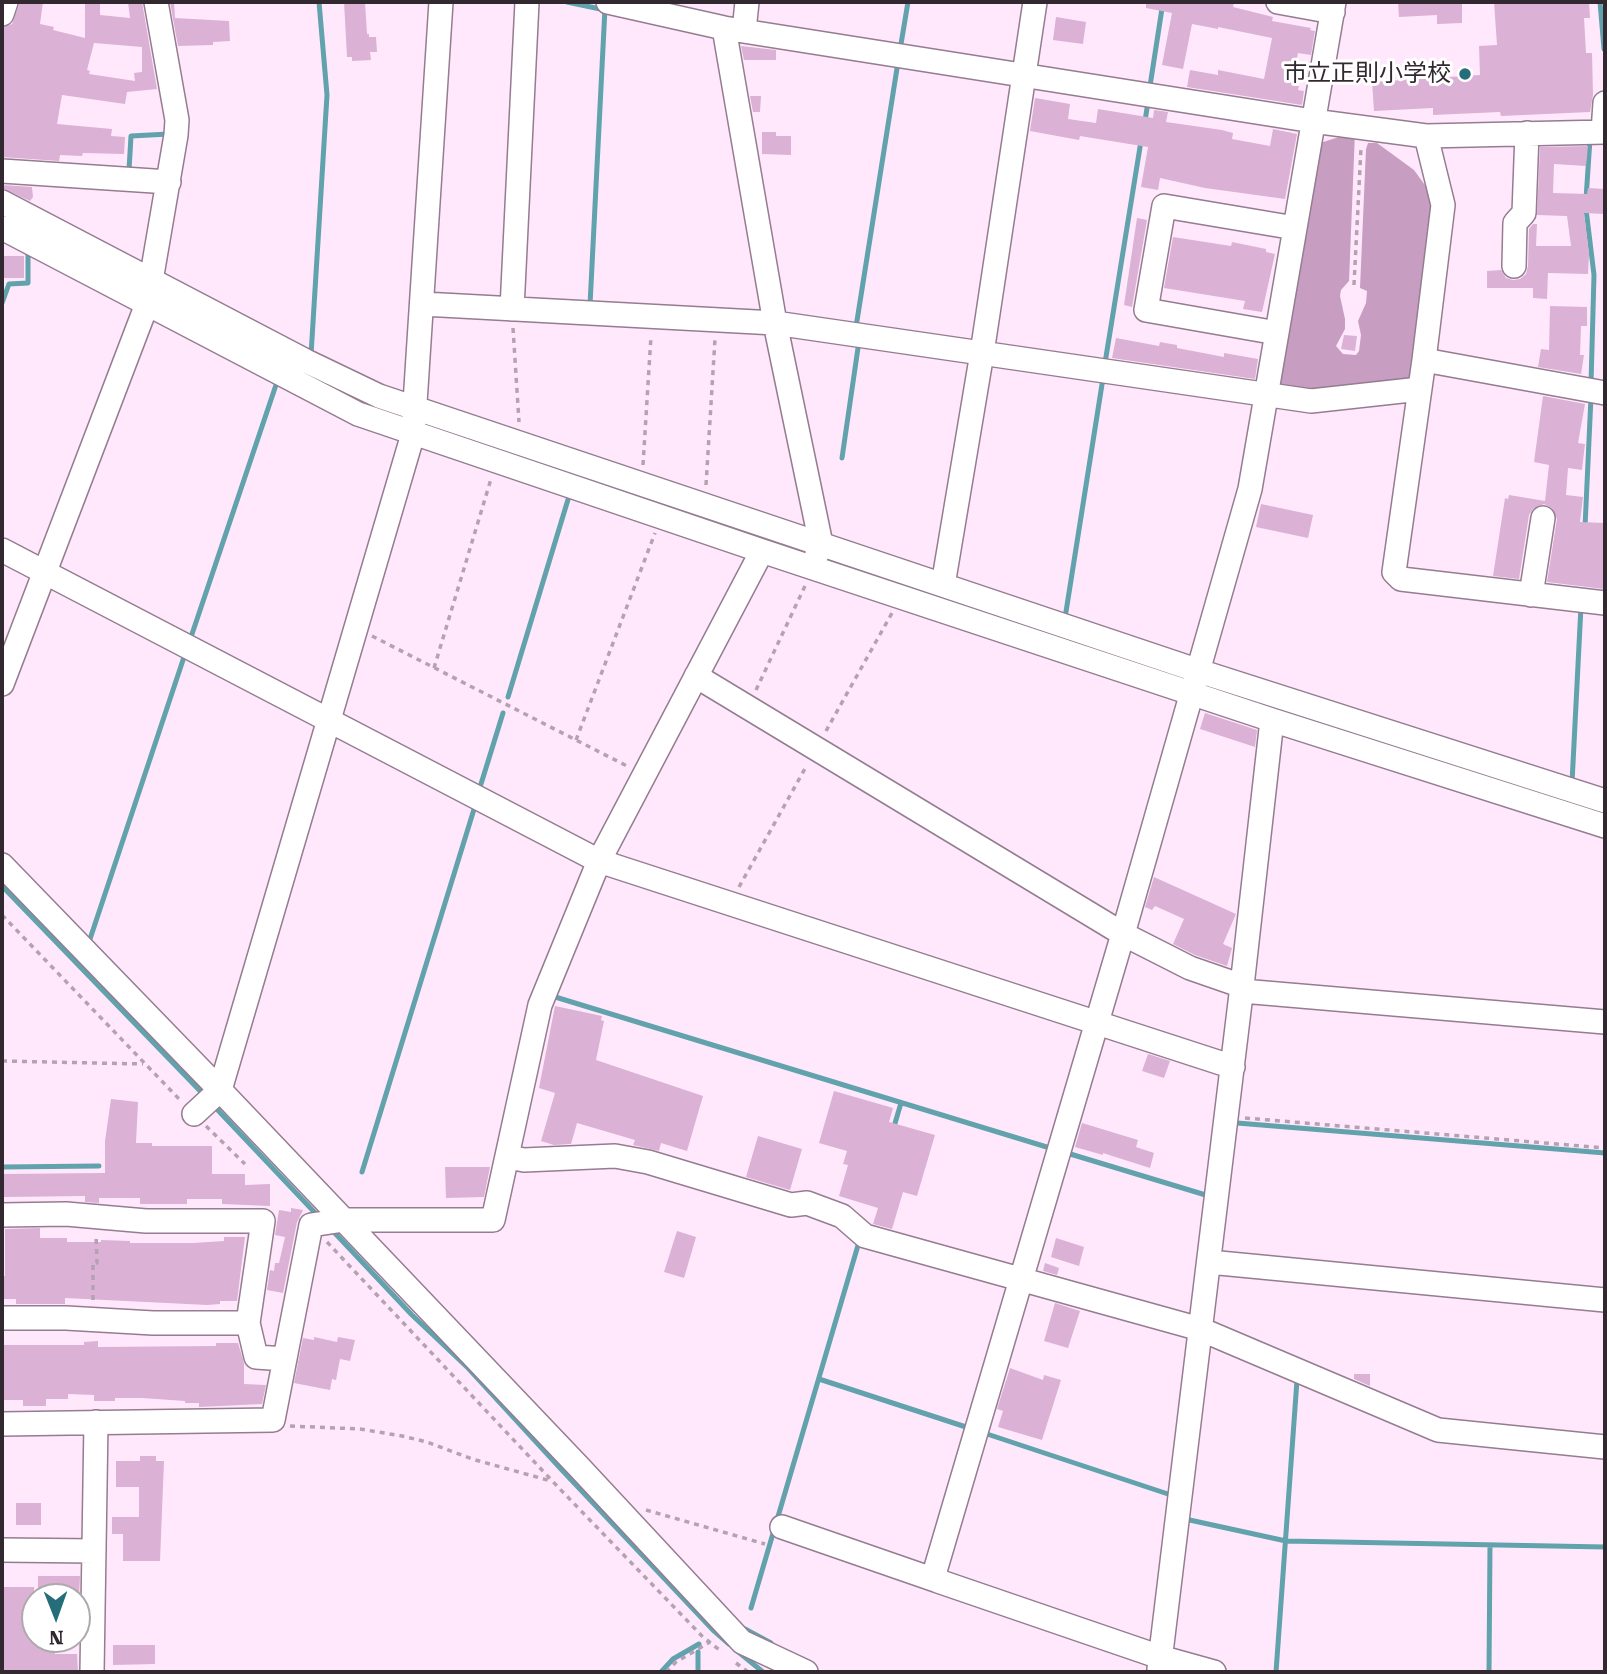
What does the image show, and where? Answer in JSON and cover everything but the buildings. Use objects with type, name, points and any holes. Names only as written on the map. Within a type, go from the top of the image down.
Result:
[{"type":"street","points":[[2,14],[6,2]]},
{"type":"street","points":[[2,684],[149,291],[169,183],[177,120],[156,2]]},
{"type":"street","points":[[196,1113],[218,1092],[415,421],[441,2]]},
{"type":"street","points":[[512,309],[527,2]]},
{"type":"street","points":[[608,2],[734,29],[1313,121],[1426,136],[1604,132],[1605,103]]},
{"type":"street","points":[[747,2],[734,29],[775,323],[816,559]]},
{"type":"street","points":[[943,585],[982,353],[1035,2]]},
{"type":"street","points":[[938,1581],[935,1571],[1123,934],[1250,489],[1334,7],[1278,2]]},
{"type":"street","points":[[1514,266],[1515,223],[1524,213],[1527,134]]},
{"type":"street","points":[[1426,136],[1443,205],[1394,572],[1401,579],[1605,603]]},
{"type":"street","points":[[2,171],[169,183]]},
{"type":"street","points":[[2,202],[358,414],[415,421],[520,443],[705,506],[816,559],[1196,682],[1605,801]]},
{"type":"street","points":[[1277,332],[1146,310],[1164,206],[1295,228]]},
{"type":"street","points":[[2,228],[149,291]]},
{"type":"street","points":[[423,304],[775,323],[1311,401],[1420,389]]},
{"type":"street","points":[[1424,360],[1605,393]]},
{"type":"street","points":[[415,421],[496,462],[762,551],[816,559],[943,585],[1196,682],[1272,720],[1605,826]]},
{"type":"street","points":[[1531,595],[1543,518]]},
{"type":"street","points":[[2,550],[599,862],[1233,1067]]},
{"type":"street","points":[[2,1424],[273,1420],[311,1225],[341,1221],[494,1220],[540,1005],[599,862],[762,551]]},
{"type":"street","points":[[696,676],[1123,934],[1190,968],[1242,989],[1605,1021]]},
{"type":"street","points":[[1159,1664],[1233,1067],[1272,720]]},
{"type":"street","points":[[2,865],[617,1507],[742,1642],[806,1672]]},
{"type":"street","points":[[508,1157],[524,1160],[615,1156],[648,1162],[791,1205],[807,1203],[842,1216],[864,1236],[1200,1329],[1438,1430],[1605,1447]]},
{"type":"street","points":[[2,1215],[66,1214],[146,1221],[263,1221],[248,1323],[256,1357],[285,1359]]},
{"type":"street","points":[[1209,1262],[1605,1300]]},
{"type":"street","points":[[2,1318],[248,1323]]},
{"type":"street","points":[[92,1672],[96,1422]]},
{"type":"street","points":[[782,1527],[938,1581],[1159,1664],[1214,1672]]},
{"type":"street","points":[[2,1550],[94,1551]]},
{"type":"path","points":[[1354,285],[1362,128]]},
{"type":"path","points":[[512,309],[520,443]]},
{"type":"path","points":[[642,485],[652,316]]},
{"type":"path","points":[[705,506],[716,320]]},
{"type":"path","points":[[434,668],[496,462]]},
{"type":"path","points":[[576,740],[660,517]]},
{"type":"path","points":[[747,707],[816,559]]},
{"type":"path","points":[[356,628],[644,775]]},
{"type":"path","points":[[2,915],[143,1064],[196,1113],[245,1164]]},
{"type":"path","points":[[2,1061],[143,1064]]},
{"type":"path","points":[[1226,1116],[1605,1148]]},
{"type":"path","points":[[93,1319],[93,1263],[97,1263],[96,1217]]},
{"type":"path","points":[[311,1225],[702,1636]]},
{"type":"path","points":[[273,1420],[279,1425],[360,1429],[402,1436],[553,1482]]},
{"type":"path","points":[[617,1507],[621,1502],[765,1544]]},
{"type":"path","points":[[666,1672],[676,1662],[710,1642]]},
{"type":"shaded area","points":[[1355,132],[1349,281],[1341,290],[1340,296],[1345,329],[1336,346],[1343,354],[1356,355],[1359,351],[1361,335],[1358,321],[1366,303],[1367,291],[1360,288],[1366,149],[1368,143],[1377,143],[1414,170],[1435,199],[1411,382],[1312,392],[1279,387],[1320,143]]},
{"type":"waterway","points":[[311,355],[327,95],[319,2]]},
{"type":"waterway","points":[[567,2],[605,10]]},
{"type":"waterway","points":[[900,50],[908,2]]},
{"type":"waterway","points":[[1150,86],[1163,2]]},
{"type":"waterway","points":[[1600,2],[1604,49]]},
{"type":"waterway","points":[[590,305],[605,8]]},
{"type":"waterway","points":[[856,327],[898,62]]},
{"type":"waterway","points":[[1145,121],[1148,102]]},
{"type":"waterway","points":[[124,170],[129,170],[131,136],[169,134]]},
{"type":"waterway","points":[[1586,199],[1590,139]]},
{"type":"waterway","points":[[1105,363],[1141,141]]},
{"type":"waterway","points":[[1586,209],[1594,275],[1591,384]]},
{"type":"waterway","points":[[2,303],[9,284],[28,283],[28,249]]},
{"type":"waterway","points":[[842,458],[859,341]]},
{"type":"waterway","points":[[1067,619],[1065,618],[1103,378]]},
{"type":"waterway","points":[[191,637],[278,379]]},
{"type":"waterway","points":[[337,389],[379,410]]},
{"type":"waterway","points":[[1585,527],[1591,397]]},
{"type":"waterway","points":[[508,697],[570,493]]},
{"type":"waterway","points":[[653,502],[810,553]]},
{"type":"waterway","points":[[823,558],[903,584]]},
{"type":"waterway","points":[[1572,783],[1581,606]]},
{"type":"waterway","points":[[89,942],[185,654]]},
{"type":"waterway","points":[[481,784],[503,713]]},
{"type":"waterway","points":[[362,1172],[475,806]]},
{"type":"waterway","points":[[2,886],[204,1095]]},
{"type":"waterway","points":[[552,996],[1050,1148]]},
{"type":"waterway","points":[[893,1130],[901,1103]]},
{"type":"waterway","points":[[213,1105],[319,1217]]},
{"type":"waterway","points":[[1237,1123],[1605,1153]]},
{"type":"waterway","points":[[1067,1153],[1209,1196]]},
{"type":"waterway","points":[[2,1167],[99,1166]]},
{"type":"waterway","points":[[331,1229],[412,1315],[468,1368],[729,1644]]},
{"type":"waterway","points":[[751,1608],[859,1242]]},
{"type":"waterway","points":[[819,1379],[966,1427]]},
{"type":"waterway","points":[[1276,1672],[1297,1380]]},
{"type":"waterway","points":[[984,1433],[1171,1495]]},
{"type":"waterway","points":[[1185,1519],[1286,1541],[1605,1547]]},
{"type":"waterway","points":[[1489,1672],[1490,1545]]},
{"type":"waterway","points":[[745,1629],[771,1643]]},
{"type":"waterway","points":[[661,1672],[673,1659],[699,1644]]},
{"type":"waterway","points":[[736,1650],[763,1672]]},
{"type":"waterway","points":[[698,1652],[698,1672]]},
{"type":"place","name":"市立正則小学校","points":[[1465,74]]}]
